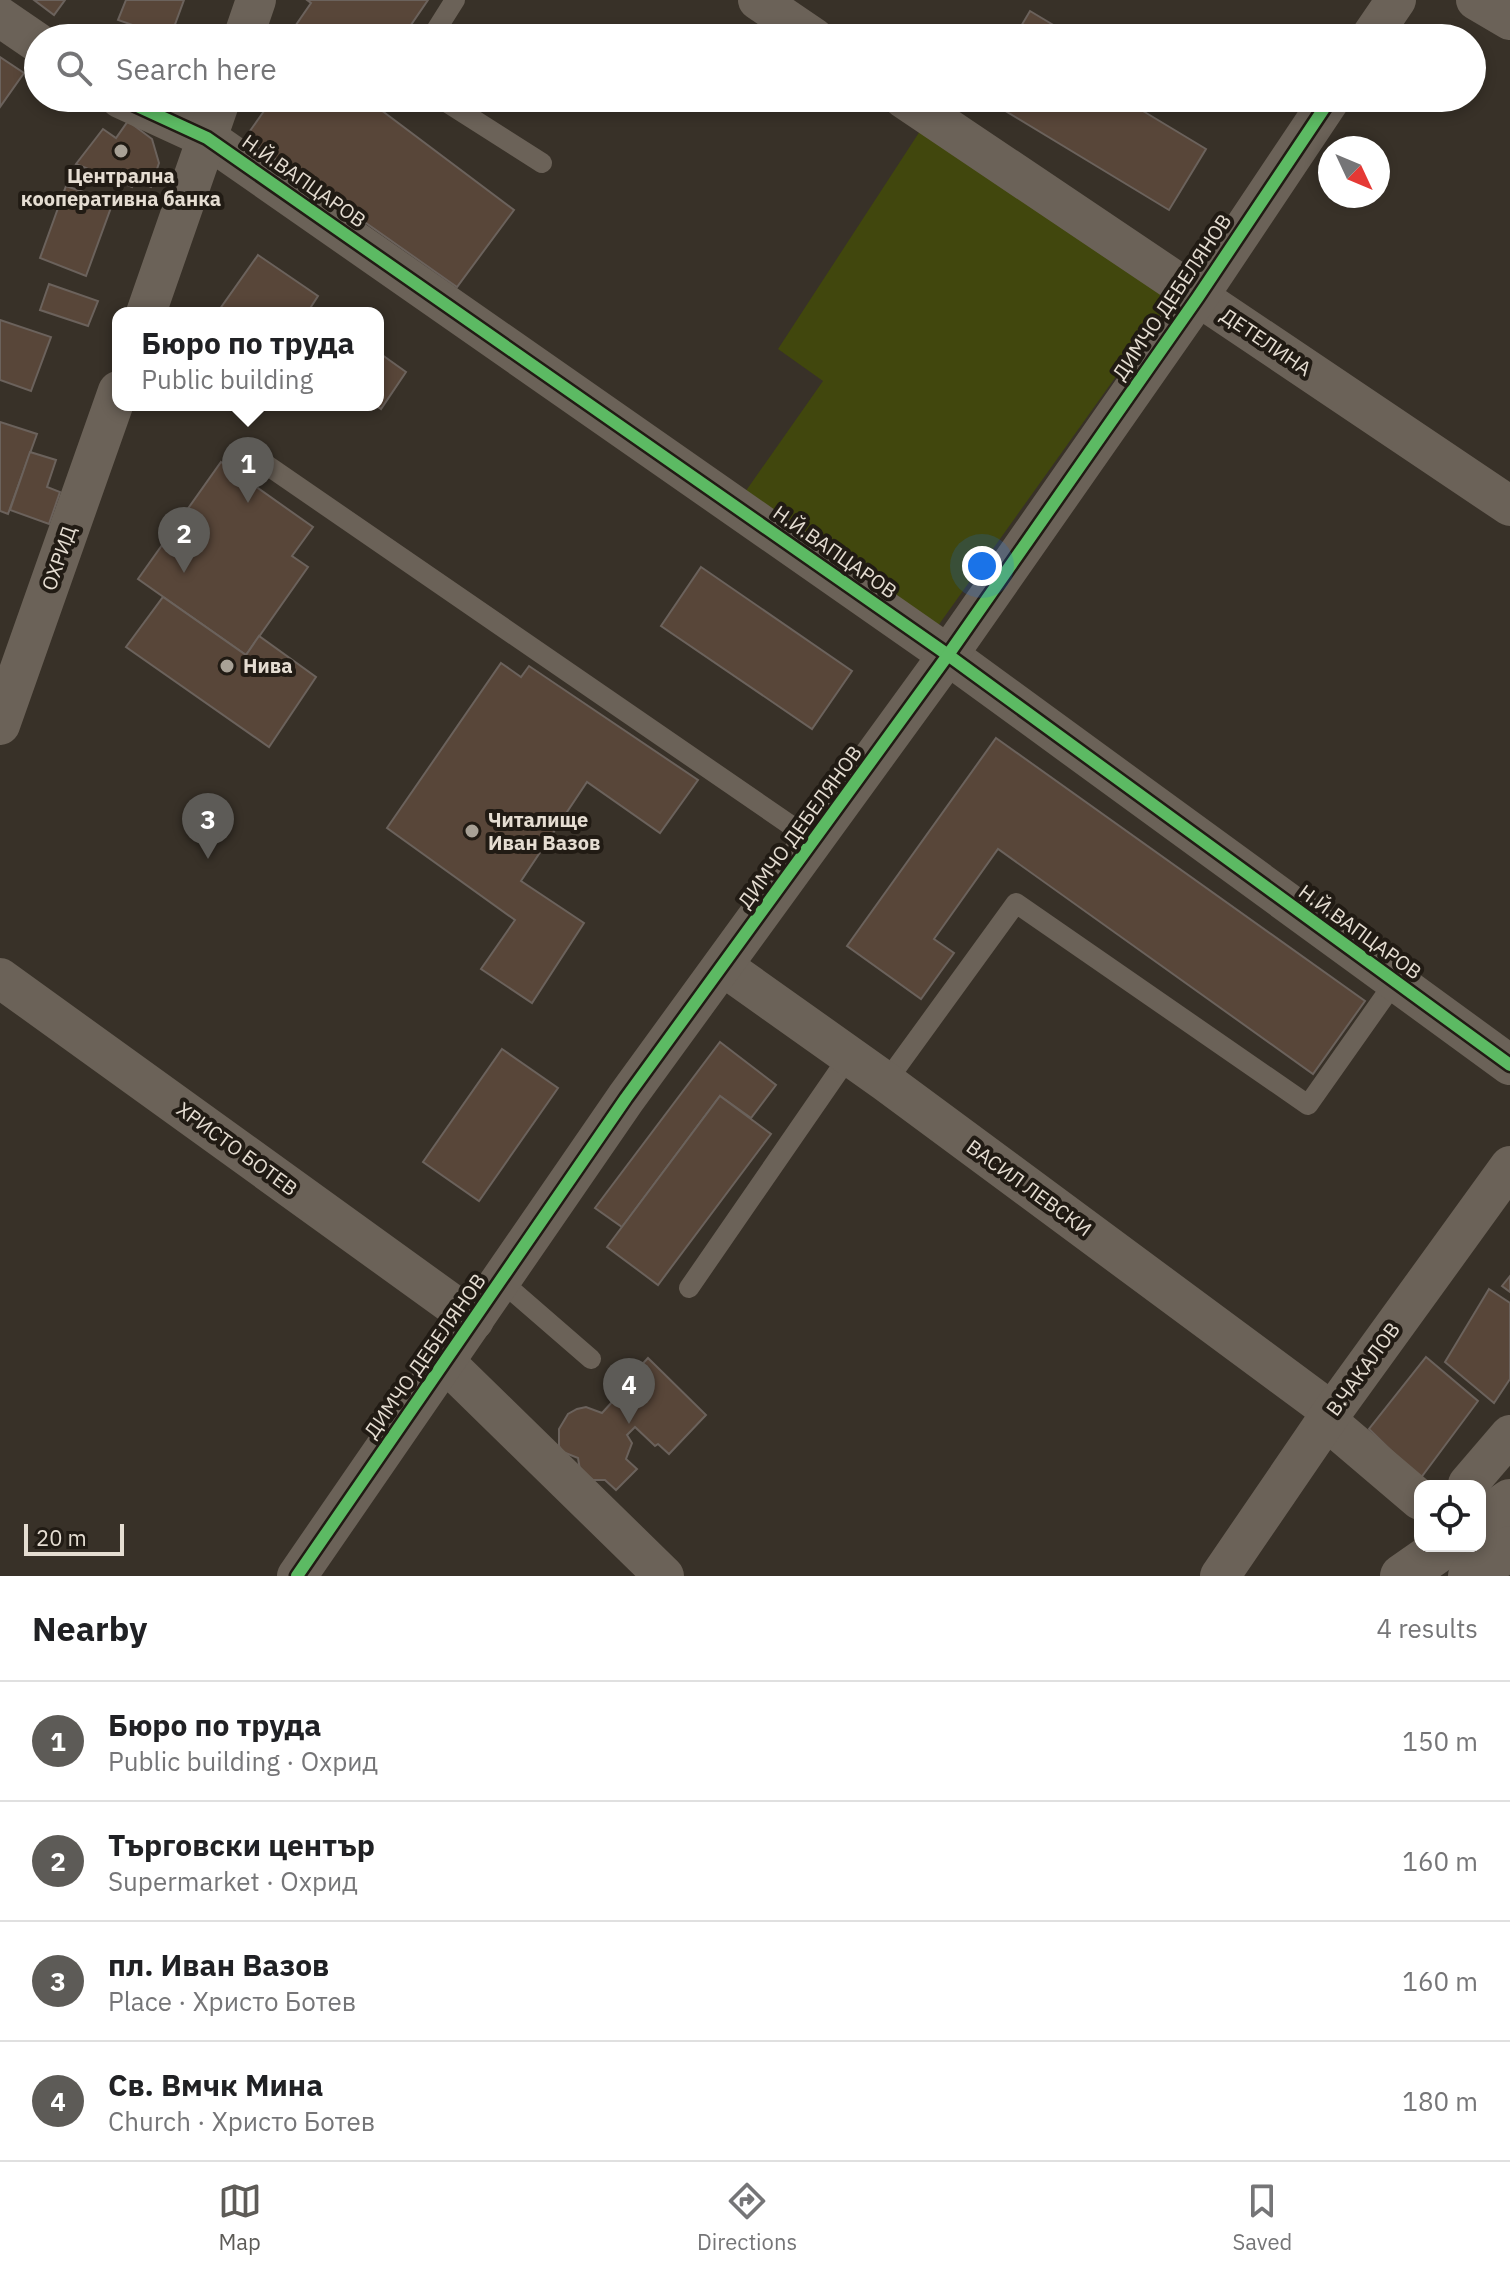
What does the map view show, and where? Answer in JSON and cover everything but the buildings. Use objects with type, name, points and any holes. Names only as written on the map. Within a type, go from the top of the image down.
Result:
[{"type":"street","points":[[248,24],[256,0]]},
{"type":"street","points":[[758,0],[793,24]]},
{"type":"street","points":[[1380,24],[1396,0]]},
{"type":"street","points":[[1476,0],[1510,20]]},
{"type":"street","points":[[0,17],[24,33]]},
{"type":"street","name":"Н.Й.ВАПЦАРОВ","points":[[150,112],[207,138],[948,655],[1510,1065]]},
{"type":"street","points":[[148,307],[216,112]]},
{"type":"street","name":"ДЕТЕЛИНА","points":[[924,112],[1510,506]]},
{"type":"street","name":"ДИМЧО ДЕБЕЛЯНОВ","points":[[297,1576],[626,1098],[948,655],[1198,297],[1322,112]]},
{"type":"street","name":"ОХРИД","points":[[0,725],[112,408]]},
{"type":"street","name":"ВАСИЛ ЛЕВСКИ","points":[[724,967],[886,1082],[1329,1416],[1414,1494]]},
{"type":"street","name":"ХРИСТО БОТЕВ","points":[[0,978],[474,1320]]},
{"type":"street","name":"В.ЧАКАЛОВ","points":[[1220,1576],[1329,1416],[1510,1166]]},
{"type":"street","points":[[445,1362],[664,1576]]},
{"type":"street","points":[[1486,1480],[1510,1435]]},
{"type":"street","points":[[1486,1502],[1510,1501]]},
{"type":"street","points":[[1470,1576],[1510,1548]]},
{"type":"street","points":[[1402,1576],[1436,1552]]},
{"type":"lane","points":[[440,24],[455,0]]},
{"type":"lane","points":[[462,112],[542,163]]},
{"type":"lane","points":[[245,450],[815,842]]},
{"type":"lane","points":[[886,1082],[1016,903],[1308,1105],[1394,983]]},
{"type":"lane","points":[[689,1288],[849,1056]]},
{"type":"lane","points":[[501,1281],[591,1359]]},
{"type":"green space","points":[[922,128],[1172,298],[935,630],[743,495],[823,381],[778,349]]},
{"type":"cycle path","points":[[150,112],[207,138],[948,655],[1510,1065]]},
{"type":"cycle path","points":[[297,1576],[626,1098],[948,655],[1198,297],[1322,112]]},
{"type":"place","name":"Централна кооперативна банка","points":[[121,151]]},
{"type":"place","name":"Бюро по труда","points":[[248,503]]},
{"type":"place","name":"Търговски център","points":[[184,573]]},
{"type":"place","name":"Нива","points":[[227,666]]},
{"type":"place","name":"Читалище Иван Вазов","points":[[472,831]]},
{"type":"place","name":"пл. Иван Вазов","points":[[208,859]]},
{"type":"place","name":"Св. Вмчк Мина","points":[[629,1424]]}]
